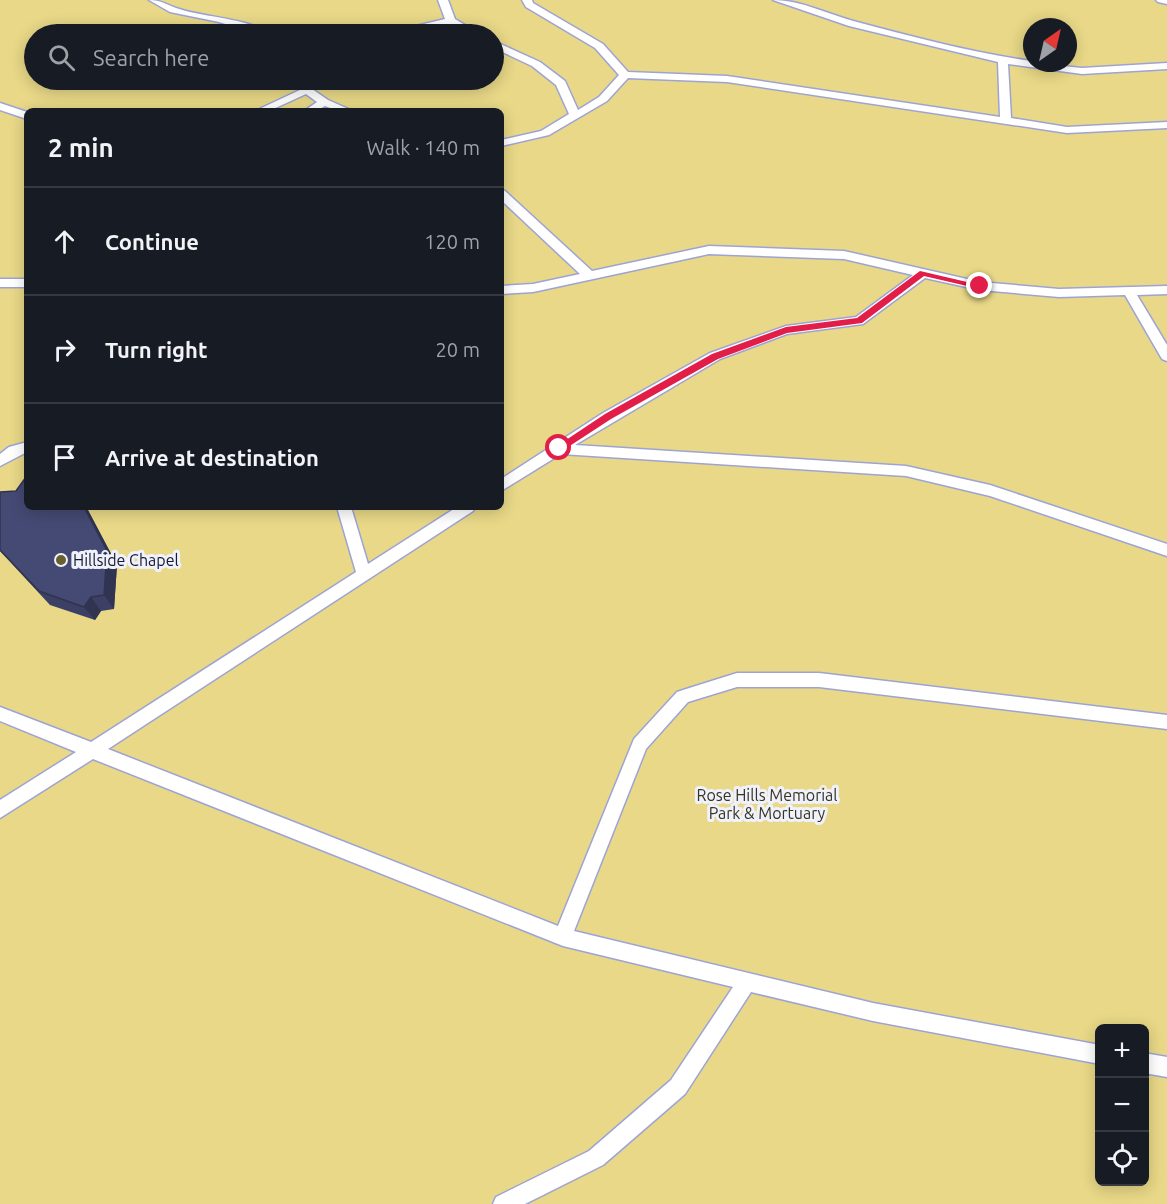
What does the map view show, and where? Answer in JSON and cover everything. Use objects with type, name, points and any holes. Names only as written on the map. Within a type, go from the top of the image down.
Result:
[{"type":"lane","points":[[154,0],[173,10],[234,24]]},
{"type":"lane","points":[[443,0],[451,21]]},
{"type":"lane","points":[[527,0],[529,5],[599,46],[625,75],[727,78],[1067,130],[1167,125]]},
{"type":"lane","points":[[777,0],[852,24],[1003,60],[1082,70],[1167,66]]},
{"type":"lane","points":[[1161,0],[1167,1]]},
{"type":"lane","points":[[436,24],[451,21],[457,24]]},
{"type":"lane","points":[[504,49],[536,64],[561,84],[575,116]]},
{"type":"lane","points":[[1003,60],[1006,121]]},
{"type":"lane","points":[[504,142],[545,133],[603,99],[625,75]]},
{"type":"lane","points":[[265,108],[297,90]]},
{"type":"lane","points":[[311,90],[324,102],[340,108]]},
{"type":"lane","points":[[314,108],[324,102]]},
{"type":"lane","points":[[0,106],[24,115]]},
{"type":"lane","points":[[504,197],[590,276]]},
{"type":"lane","points":[[504,290],[534,288],[709,250],[844,255],[980,286],[1014,290],[1059,293],[1167,290]]},
{"type":"lane","points":[[504,484],[608,417],[715,356],[786,330],[859,321],[923,273]]},
{"type":"lane","points":[[0,282],[24,283]]},
{"type":"lane","points":[[1128,291],[1167,356]]},
{"type":"lane","points":[[0,461],[14,451],[24,448]]},
{"type":"lane","points":[[559,448],[906,471],[990,491],[1167,550]]},
{"type":"lane","points":[[345,510],[364,574]]},
{"type":"lane","points":[[0,810],[463,510]]},
{"type":"lane","points":[[562,938],[640,744],[683,697],[737,680],[819,681],[1167,722]]},
{"type":"lane","points":[[0,714],[562,938],[873,1012],[1095,1054]]},
{"type":"lane","points":[[503,1204],[596,1158],[678,1087],[747,982]]},
{"type":"lane","points":[[1149,1064],[1167,1067]]},
{"type":"green space","name":"Rose Hills Memorial Park & Mortuary","points":[[0,0],[1167,0],[1167,1204],[0,1204]]},
{"type":"building","name":"Hillside Chapel","points":[[24,480],[24,510],[86,510],[107,551],[104,595],[91,597],[84,607],[39,591],[0,550],[0,492],[16,491]]},
{"type":"place","name":"Hillside Chapel","points":[[61,560]]},
{"type":"route","points":[[559,448],[608,417],[715,356],[786,330],[859,321],[923,273],[980,286]]}]
